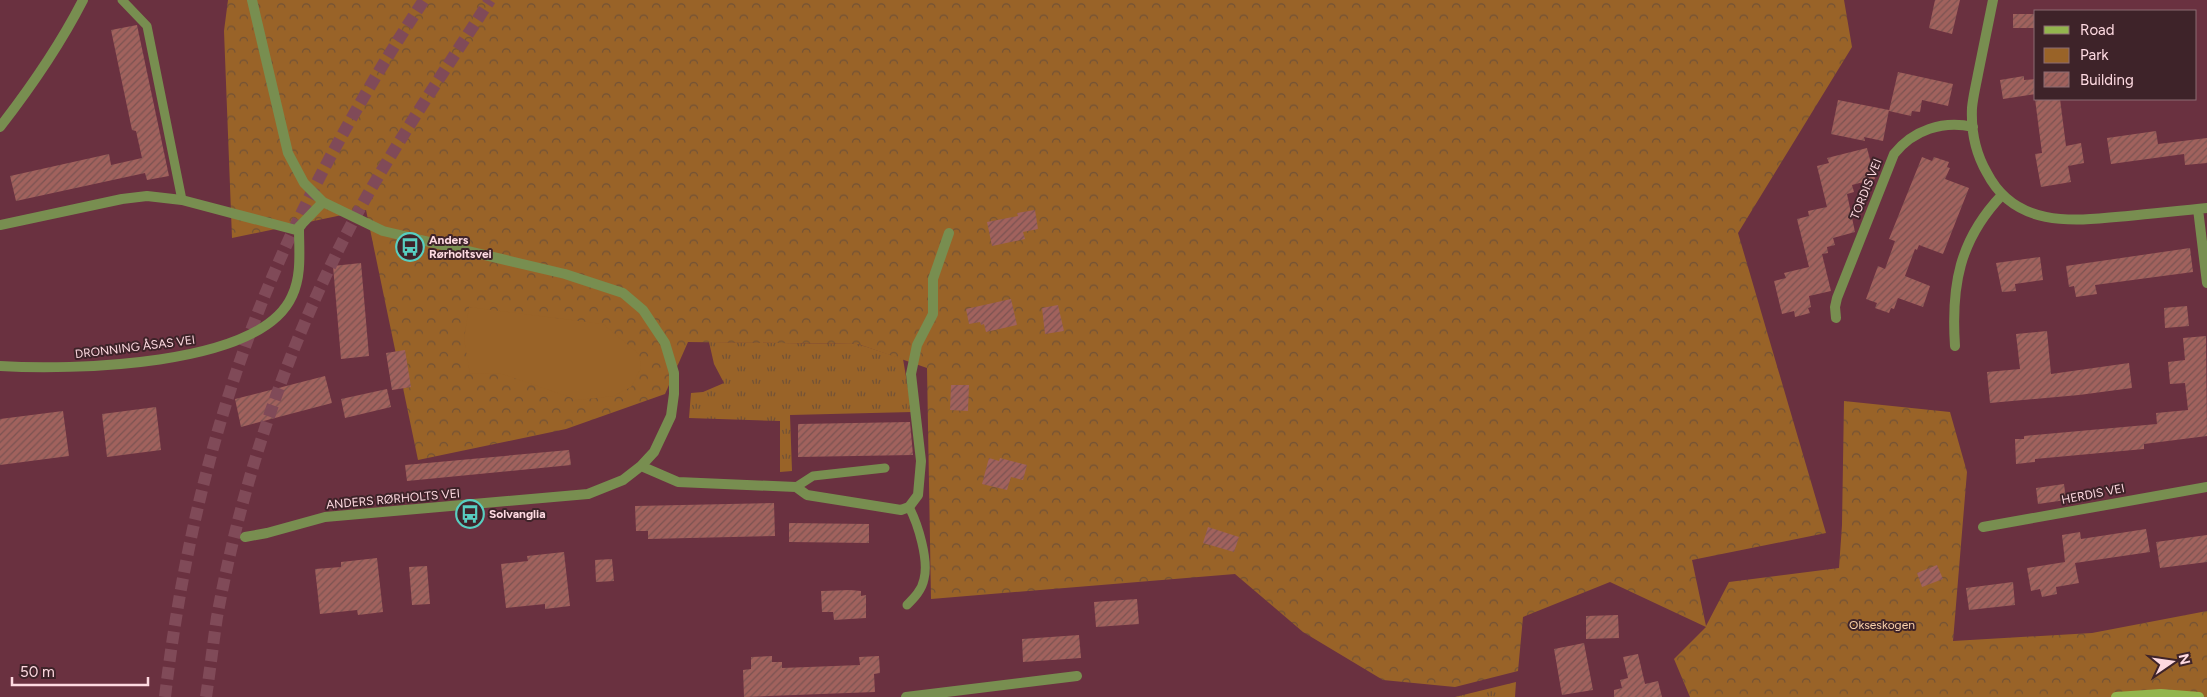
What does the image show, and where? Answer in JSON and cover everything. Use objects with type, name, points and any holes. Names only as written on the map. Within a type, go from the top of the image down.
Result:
[{"type":"main road","points":[[2116,697],[2161,694],[2199,697]]},
{"type":"street","points":[[0,127],[29,88],[70,25],[83,0]]},
{"type":"street","points":[[0,225],[122,199],[147,196],[182,200],[296,230],[323,202],[304,183],[288,153],[252,0]]},
{"type":"street","points":[[1993,0],[1972,107],[1973,127],[1981,163],[1992,184],[2002,196],[2015,205],[2039,216],[2058,220],[2084,220],[2203,208],[2207,283]]},
{"type":"street","name":"TORDIS VEI","points":[[1836,318],[1835,307],[1837,298],[1894,154],[1911,137],[1932,128],[1958,124],[1973,127]]},
{"type":"street","points":[[1955,346],[1954,298],[1959,266],[1968,240],[2002,196]]},
{"type":"street","name":"DRONNING ÅSAS VEI","points":[[0,366],[49,368],[157,359],[198,352],[255,333],[278,316],[292,297],[299,274],[298,228],[323,202]]},
{"type":"street","name":"ANDERS RØRHOLTS VEI","points":[[245,537],[325,518],[588,494],[623,480],[641,466],[654,452],[671,416],[674,373],[665,343],[643,310],[623,293],[565,274],[383,231],[323,202]]},
{"type":"street","points":[[641,466],[678,482],[796,487],[807,495],[901,510],[909,507],[918,495],[921,461],[910,374],[917,345],[932,314],[932,279],[949,233]]},
{"type":"street","name":"HERDIS VEI","points":[[1983,527],[2207,488]]},
{"type":"street","points":[[906,697],[1077,676]]},
{"type":"lane","points":[[122,0],[147,26],[182,200]]},
{"type":"lane","points":[[796,487],[813,476],[886,468]]},
{"type":"lane","points":[[906,605],[919,591],[924,579],[925,569],[917,521],[909,507]]},
{"type":"green space","name":"Okseskogen","points":[[228,0],[1844,0],[1852,47],[1738,233],[1826,533],[1692,560],[1706,626],[1729,582],[1839,568],[1842,525],[1844,401],[1950,412],[1967,472],[1953,641],[2092,633],[2207,611],[2207,697],[1690,697],[1674,659],[1706,627],[1610,582],[1523,617],[1518,671],[1455,687],[1383,680],[1303,632],[1235,574],[931,599],[927,368],[858,344],[688,342],[665,394],[566,429],[418,460],[366,210],[232,238],[224,31]]},
{"type":"green space","points":[[469,307],[603,324],[639,354],[641,368],[631,387],[614,396],[578,400],[499,373],[470,374],[464,339]]},
{"type":"green space","points":[[709,342],[858,344],[903,359],[912,412],[790,415],[792,471],[780,472],[780,421],[689,418],[691,393],[703,392],[724,383],[714,364]]},
{"type":"green space","points":[[1516,682],[1515,697],[1455,697]]},
{"type":"building","points":[[1935,0],[1960,0],[1952,34],[1929,28]]},
{"type":"building","points":[[2013,14],[2034,14],[2034,28],[2013,28]]},
{"type":"building","points":[[137,25],[169,176],[147,180],[145,173],[16,201],[10,176],[109,154],[111,165],[142,158],[136,131],[132,130],[111,30]]},
{"type":"building","points":[[1898,72],[1953,84],[1948,106],[1922,100],[1920,112],[1912,111],[1911,116],[1889,111]]},
{"type":"building","points":[[2024,76],[2024,80],[2034,79],[2034,94],[2003,99],[2000,80]]},
{"type":"building","points":[[1838,100],[1889,110],[1883,141],[1864,137],[1865,141],[1831,134]]},
{"type":"building","points":[[2035,100],[2060,100],[2066,146],[2081,143],[2084,163],[2068,166],[2071,182],[2041,187],[2035,154],[2042,153]]},
{"type":"building","points":[[2156,131],[2158,144],[2207,138],[2207,163],[2185,165],[2184,154],[2111,164],[2107,138]]},
{"type":"building","points":[[1867,148],[1875,179],[1852,185],[1854,192],[1847,194],[1855,232],[1833,238],[1835,245],[1827,247],[1828,253],[1822,254],[1831,291],[1809,296],[1811,307],[1808,308],[1810,313],[1795,317],[1794,311],[1782,314],[1774,281],[1786,278],[1784,273],[1809,267],[1797,219],[1809,216],[1808,211],[1827,207],[1817,166],[1829,163],[1827,158]]},
{"type":"building","points":[[1922,157],[1932,161],[1934,157],[1949,162],[1947,167],[1950,168],[1945,179],[1969,188],[1943,254],[1919,245],[1917,250],[1915,249],[1905,276],[1930,286],[1923,307],[1898,298],[1894,309],[1891,308],[1889,313],[1875,308],[1877,303],[1866,299],[1878,266],[1885,269],[1895,241],[1889,239]]},
{"type":"building","points":[[1035,210],[1038,229],[1023,232],[1025,239],[992,246],[987,222],[1018,216],[1017,213]]},
{"type":"building","points":[[2190,248],[2193,272],[2095,285],[2097,294],[2076,297],[2074,286],[2069,287],[2066,266]]},
{"type":"building","points":[[2040,257],[2043,280],[2015,284],[2016,291],[2002,292],[1996,263]]},
{"type":"building","points":[[361,263],[369,356],[341,359],[333,266]]},
{"type":"building","points":[[1011,299],[1017,325],[986,332],[984,324],[981,325],[980,322],[969,324],[966,309]]},
{"type":"building","points":[[1058,305],[1064,331],[1045,334],[1042,308]]},
{"type":"building","points":[[2187,306],[2189,326],[2165,328],[2164,308]]},
{"type":"building","points":[[2047,331],[2051,374],[2129,363],[2132,388],[1990,403],[1987,372],[2020,369],[2016,334]]},
{"type":"building","points":[[2206,336],[2207,436],[2144,444],[2144,449],[2035,459],[2035,462],[2016,464],[2015,439],[2024,439],[2024,436],[2157,424],[2156,413],[2188,410],[2185,383],[2170,384],[2168,362],[2185,360],[2183,338]]},
{"type":"building","points":[[405,350],[411,387],[392,390],[386,353]]},
{"type":"building","points":[[325,376],[332,403],[241,427],[235,399]]},
{"type":"building","points":[[951,385],[969,385],[968,411],[950,410]]},
{"type":"building","points":[[387,389],[391,407],[345,418],[341,399]]},
{"type":"building","points":[[156,407],[161,450],[107,457],[102,414]]},
{"type":"building","points":[[63,411],[69,456],[0,465],[0,419]]},
{"type":"building","points":[[910,422],[913,455],[798,457],[798,424]]},
{"type":"building","points":[[569,450],[571,465],[407,481],[405,465]]},
{"type":"building","points":[[989,458],[999,461],[1000,458],[1027,465],[1023,480],[1011,477],[1007,490],[982,484]]},
{"type":"building","points":[[2064,484],[2066,500],[2038,504],[2036,488]]},
{"type":"building","points":[[774,503],[775,536],[648,539],[648,531],[636,531],[635,506]]},
{"type":"building","points":[[789,523],[869,524],[869,543],[789,542]]},
{"type":"building","points":[[1208,527],[1239,537],[1234,552],[1203,543]]},
{"type":"building","points":[[2146,529],[2150,552],[2075,563],[2079,583],[2056,587],[2057,594],[2042,597],[2040,589],[2031,591],[2027,568],[2065,562],[2062,535],[2080,532],[2081,539]]},
{"type":"building","points":[[2207,535],[2207,562],[2160,568],[2156,542]]},
{"type":"building","points":[[564,552],[570,606],[545,609],[545,604],[506,608],[501,564],[528,561],[527,556]]},
{"type":"building","points":[[377,558],[383,612],[358,615],[357,610],[320,614],[315,569],[341,567],[341,562]]},
{"type":"building","points":[[612,559],[614,581],[596,582],[595,560]]},
{"type":"building","points":[[1937,565],[1943,579],[1922,587],[1917,573]]},
{"type":"building","points":[[427,566],[430,604],[412,605],[409,567]]},
{"type":"building","points":[[2013,582],[2015,605],[1969,610],[1966,588]]},
{"type":"building","points":[[821,591],[861,591],[861,596],[866,595],[866,618],[834,620],[833,612],[822,612]]},
{"type":"building","points":[[1137,599],[1139,624],[1096,627],[1094,602]]},
{"type":"building","points":[[1618,615],[1619,638],[1586,639],[1586,616]]},
{"type":"building","points":[[1079,635],[1081,658],[1023,662],[1022,639]]},
{"type":"building","points":[[1584,643],[1593,690],[1562,695],[1554,649]]},
{"type":"building","points":[[1638,654],[1645,684],[1658,681],[1662,697],[1614,697],[1614,690],[1622,688],[1620,680],[1628,678],[1623,657]]},
{"type":"building","points":[[772,656],[772,662],[782,662],[782,668],[860,665],[859,657],[879,656],[880,673],[874,674],[875,692],[744,697],[743,670],[751,669],[751,657]]},
{"type":"tunnel","points":[[165,697],[185,569],[198,506],[233,382],[255,321],[279,261],[320,176],[362,99],[424,0]]},
{"type":"tunnel","points":[[206,697],[217,617],[228,562],[257,453],[295,347],[341,244],[382,169],[490,0]]},
{"type":"place","name":"Anders Rørholtsvei","points":[[410,247]]},
{"type":"place","name":"Solvanglia","points":[[470,514]]}]
